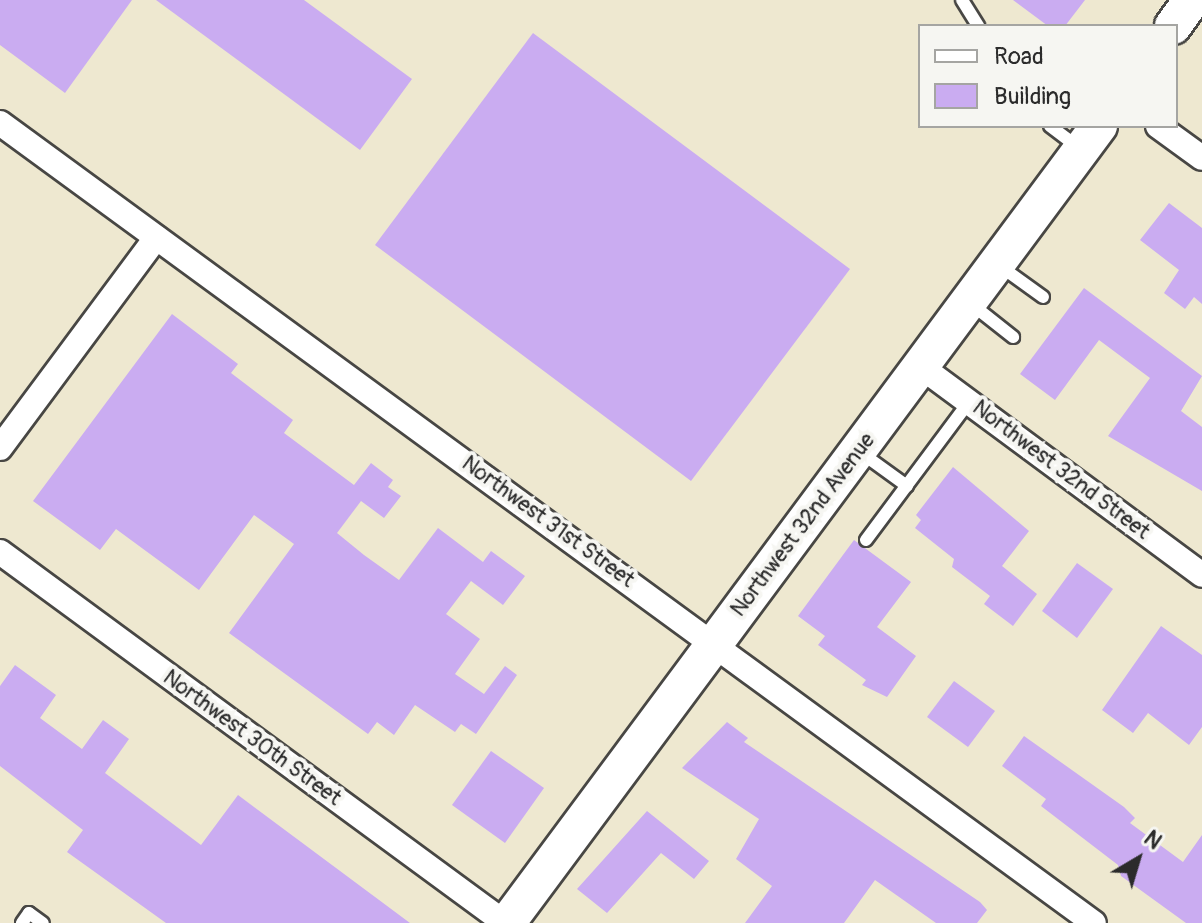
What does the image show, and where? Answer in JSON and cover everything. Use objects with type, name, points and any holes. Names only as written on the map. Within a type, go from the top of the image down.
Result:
[{"type":"main road","points":[[1174,24],[1192,0]]},
{"type":"main road","name":"Northwest 32nd Avenue","points":[[506,923],[1090,138]]},
{"type":"street","name":"Northwest 31st Street","points":[[0,123],[1094,923]]},
{"type":"street","points":[[1161,128],[1202,158]]},
{"type":"street","points":[[0,448],[156,238]]},
{"type":"street","name":"Northwest 32nd Street","points":[[920,366],[1202,575]]},
{"type":"street","name":"Northwest 30th Street","points":[[0,552],[506,923]]},
{"type":"lane","points":[[962,0],[977,24]]},
{"type":"lane","points":[[1057,128],[1090,138]]},
{"type":"lane","points":[[997,263],[1043,297]]},
{"type":"lane","points":[[967,301],[1013,337]]},
{"type":"lane","points":[[866,540],[969,402]]},
{"type":"lane","points":[[858,450],[907,486]]},
{"type":"lane","points":[[22,923],[29,913],[43,923]]},
{"type":"building","points":[[0,0],[132,0],[65,93],[0,45]]},
{"type":"building","points":[[156,0],[304,0],[412,79],[360,150]]},
{"type":"building","points":[[1013,0],[1085,0],[1067,24],[1045,24]]},
{"type":"building","points":[[533,33],[850,269],[691,481],[375,245]]},
{"type":"building","points":[[1169,203],[1202,228],[1202,304],[1194,297],[1185,309],[1164,293],[1179,270],[1140,240]]},
{"type":"building","points":[[1084,288],[1202,376],[1181,411],[1202,427],[1202,491],[1108,436],[1150,378],[1099,340],[1055,400],[1020,374]]},
{"type":"building","points":[[172,314],[238,364],[231,373],[293,420],[284,433],[354,485],[371,463],[393,480],[388,487],[401,496],[384,518],[361,501],[337,533],[364,555],[399,580],[438,528],[483,562],[491,551],[525,576],[503,605],[471,581],[446,614],[480,639],[455,674],[484,694],[505,666],[517,675],[476,734],[461,724],[455,732],[415,705],[394,735],[377,722],[368,734],[229,633],[294,544],[254,515],[199,590],[116,529],[100,550],[33,501]]},
{"type":"building","points":[[953,467],[1029,531],[1002,566],[1037,594],[1013,626],[984,604],[990,596],[952,567],[954,559],[915,528],[921,520],[916,515]]},
{"type":"building","points":[[854,540],[911,582],[877,627],[916,656],[887,697],[862,685],[866,680],[818,645],[825,636],[798,616]]},
{"type":"building","points":[[1077,563],[1113,589],[1077,638],[1042,611]]},
{"type":"building","points":[[1161,626],[1202,655],[1202,727],[1189,745],[1148,713],[1133,733],[1102,710]]},
{"type":"building","points":[[15,665],[56,695],[40,718],[82,749],[103,720],[129,739],[105,773],[201,845],[238,795],[410,923],[166,923],[67,852],[83,830],[0,766],[0,686]]},
{"type":"building","points":[[954,681],[995,711],[968,747],[927,717]]},
{"type":"building","points":[[727,722],[748,738],[744,742],[980,902],[987,910],[977,923],[936,923],[875,880],[844,923],[745,923],[772,886],[736,859],[759,819],[682,768]]},
{"type":"building","points":[[1024,736],[1124,807],[1135,818],[1130,823],[1183,862],[1202,835],[1202,923],[1186,923],[1121,876],[1118,865],[1041,806],[1046,799],[1002,766]]},
{"type":"building","points":[[491,751],[544,788],[505,843],[452,805]]},
{"type":"building","points":[[647,811],[709,861],[694,879],[661,853],[607,913],[577,889]]}]
